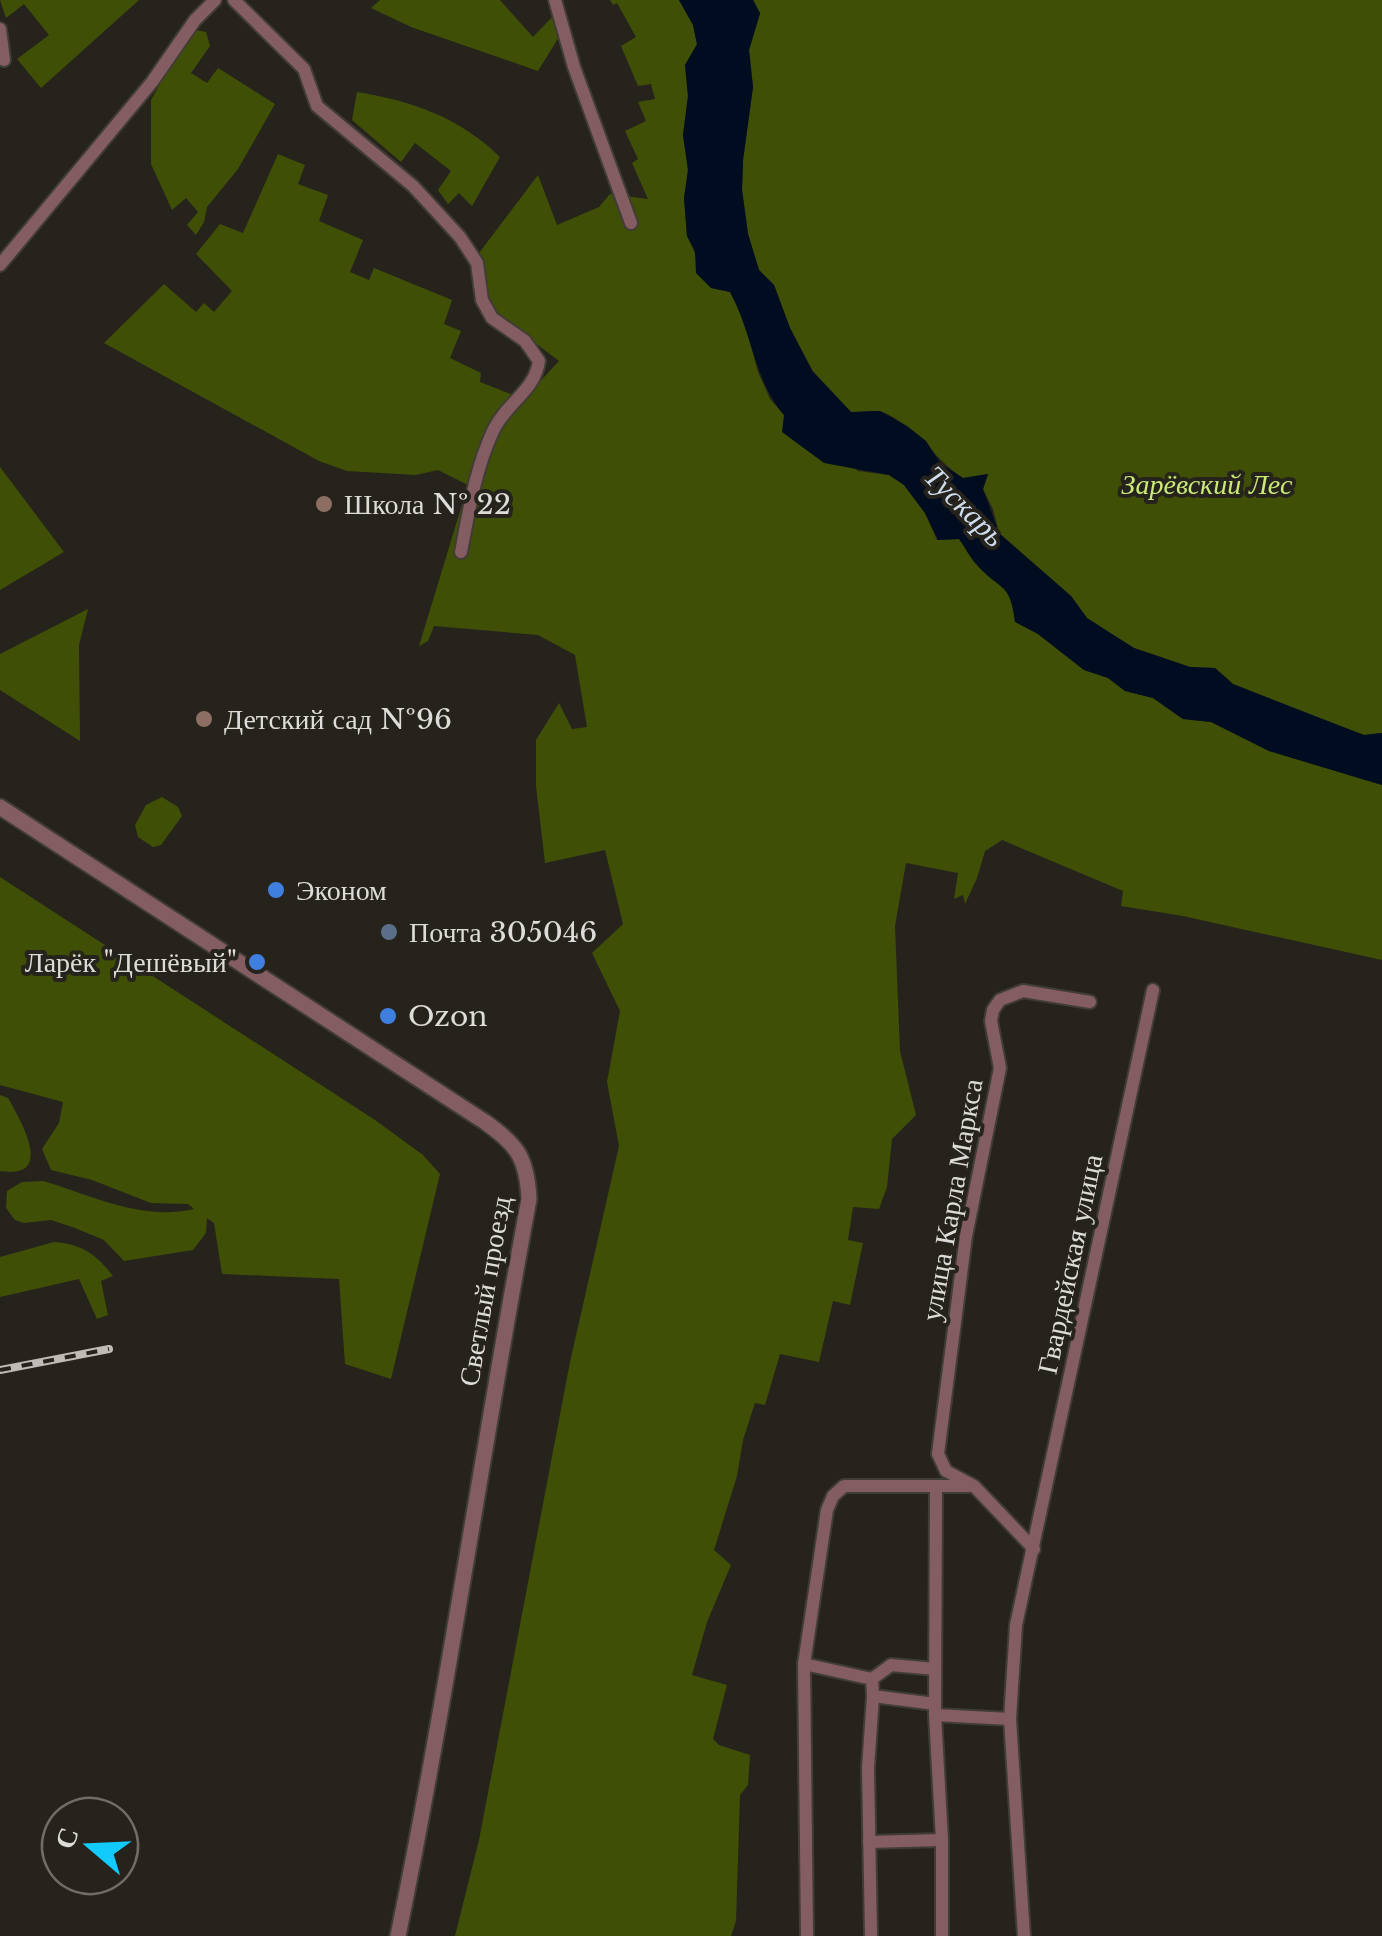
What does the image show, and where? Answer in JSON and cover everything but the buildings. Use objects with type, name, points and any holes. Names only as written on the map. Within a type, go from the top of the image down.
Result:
[{"type":"street","points":[[0,265],[215,0]]},
{"type":"street","points":[[234,0],[304,69],[317,106],[413,186],[460,237],[477,263],[482,300],[492,318],[525,340],[535,352],[537,374],[495,426],[478,466],[461,552]]},
{"type":"street","points":[[556,0],[574,67],[630,223]]},
{"type":"street","points":[[0,28],[4,60]]},
{"type":"street","name":"Светлый проезд","points":[[0,807],[470,1112],[501,1134],[523,1159],[529,1199],[423,1813],[398,1936]]},
{"type":"street","name":"Гвардейская улица","points":[[1034,1550],[1153,990]]},
{"type":"street","name":"улица Карла Маркса","points":[[1034,1550],[974,1486],[946,1470],[938,1454],[966,1236],[1000,1068],[991,1021],[993,1010],[1000,1000],[1023,991],[1090,1002]]},
{"type":"street","points":[[807,1936],[804,1664],[820,1550],[833,1496],[844,1486],[974,1486]]},
{"type":"street","points":[[936,1486],[935,1710],[942,1936]]},
{"type":"street","points":[[1024,1936],[1010,1719],[1016,1625],[1034,1550]]},
{"type":"street","points":[[804,1664],[872,1679],[891,1665],[935,1669]]},
{"type":"street","points":[[871,1936],[868,1768],[872,1679]]},
{"type":"street","points":[[873,1696],[935,1710],[1010,1719]]},
{"type":"street","points":[[869,1842],[942,1840]]},
{"type":"green space","points":[[0,0],[139,0],[41,88],[17,59],[49,35],[24,4],[6,18]]},
{"type":"green space","points":[[380,0],[500,0],[533,37],[554,15],[562,32],[538,71],[411,27],[371,8]]},
{"type":"green space","points":[[610,0],[679,0],[693,25],[697,45],[685,65],[688,96],[683,135],[688,170],[684,198],[687,236],[711,288],[730,292],[743,316],[758,372],[770,399],[784,415],[858,471],[889,475],[904,485],[925,513],[937,540],[959,539],[979,567],[999,582],[1012,598],[1016,622],[1084,670],[1108,678],[1125,691],[1153,698],[1183,719],[1211,722],[1269,751],[1382,785],[1382,960],[1121,906],[1123,891],[1002,840],[985,851],[965,904],[963,895],[954,899],[958,873],[906,863],[895,926],[900,1051],[916,1115],[892,1139],[887,1187],[879,1209],[853,1207],[848,1240],[863,1243],[850,1305],[833,1301],[819,1362],[780,1354],[765,1405],[755,1403],[714,1550],[731,1565],[707,1622],[692,1675],[727,1685],[713,1739],[719,1745],[750,1755],[748,1785],[740,1795],[736,1921],[731,1936],[455,1936],[479,1840],[570,1362],[619,1146],[607,1082],[620,1011],[592,953],[623,924],[605,850],[545,863],[536,786],[536,740],[559,703],[572,729],[587,727],[575,655],[538,635],[434,626],[428,641],[419,646],[468,485],[438,470],[416,475],[347,471],[319,461],[104,343],[164,284],[196,312],[204,303],[214,312],[232,291],[196,254],[220,224],[243,233],[278,154],[305,165],[298,184],[328,195],[319,221],[363,240],[350,272],[369,280],[374,268],[452,300],[444,324],[461,331],[450,358],[481,373],[480,382],[513,395],[489,424],[471,477],[505,419],[559,361],[494,312],[486,294],[479,253],[538,175],[557,225],[599,207],[610,194],[648,199],[632,163],[638,159],[625,131],[646,121],[638,102],[655,99],[651,84],[638,86],[621,46],[636,37],[617,3],[613,5]]},
{"type":"green space","name":"Зарёвский Лес","points":[[753,0],[1382,0],[1382,733],[1364,735],[1324,721],[1233,684],[1215,668],[1190,667],[1134,648],[1111,634],[1087,618],[1071,596],[999,533],[983,489],[988,474],[963,478],[895,418],[879,411],[851,412],[813,371],[790,328],[774,285],[759,270],[748,234],[742,190],[753,87],[749,50],[760,14]]},
{"type":"green space","points":[[196,30],[206,32],[210,46],[191,73],[207,83],[218,68],[275,104],[238,169],[207,207],[196,235],[187,225],[198,212],[186,198],[172,210],[151,164],[151,100]]},
{"type":"green space","points":[[357,92],[434,113],[468,131],[500,157],[472,206],[459,193],[448,204],[438,190],[451,171],[415,143],[401,162],[352,120]]},
{"type":"green space","points":[[0,467],[64,552],[0,590]]},
{"type":"green space","points":[[88,609],[79,645],[80,741],[0,690],[0,654]]},
{"type":"green space","points":[[162,797],[178,807],[182,816],[161,845],[153,847],[138,837],[135,825],[146,805]]},
{"type":"green space","points":[[0,877],[375,1120],[423,1155],[440,1174],[391,1379],[345,1364],[339,1279],[222,1274],[214,1223],[207,1218],[206,1233],[193,1250],[124,1261],[104,1240],[75,1228],[51,1220],[15,1220],[6,1208],[7,1191],[22,1182],[43,1181],[99,1200],[155,1212],[194,1209],[188,1204],[151,1203],[92,1180],[51,1170],[42,1149],[59,1123],[63,1102],[0,1085]]},
{"type":"green space","points":[[0,1095],[8,1098],[30,1146],[27,1167],[17,1171],[0,1171]]},
{"type":"green space","points":[[54,1242],[88,1252],[113,1276],[101,1281],[108,1315],[97,1319],[79,1279],[0,1297],[0,1257]]},
{"type":"water","name":"Тускарь","points":[[679,0],[753,0],[760,13],[749,50],[753,87],[743,160],[742,190],[748,234],[759,270],[774,285],[812,371],[851,412],[880,411],[907,426],[926,441],[941,464],[963,478],[988,474],[983,489],[999,533],[1071,596],[1087,618],[1134,648],[1190,667],[1215,668],[1233,684],[1364,735],[1382,733],[1382,785],[1269,751],[1211,722],[1183,719],[1153,698],[1125,691],[1108,678],[1084,670],[1038,634],[1015,622],[1003,588],[974,562],[959,539],[938,540],[925,513],[904,485],[889,475],[824,463],[782,432],[784,415],[766,387],[730,292],[711,288],[696,273],[695,251],[687,236],[685,65],[697,44],[693,25]]},
{"type":"railway","points":[[0,1370],[109,1349]]},
{"type":"place","name":"Школа № 22","points":[[324,504]]},
{"type":"place","name":"Детский сад №96","points":[[204,719]]},
{"type":"place","name":"Эконом","points":[[276,890]]},
{"type":"place","name":"Почта 305046","points":[[389,932]]},
{"type":"place","name":"Ларёк \"Дешёвый\"","points":[[257,962]]},
{"type":"place","name":"Ozon","points":[[388,1016]]}]
